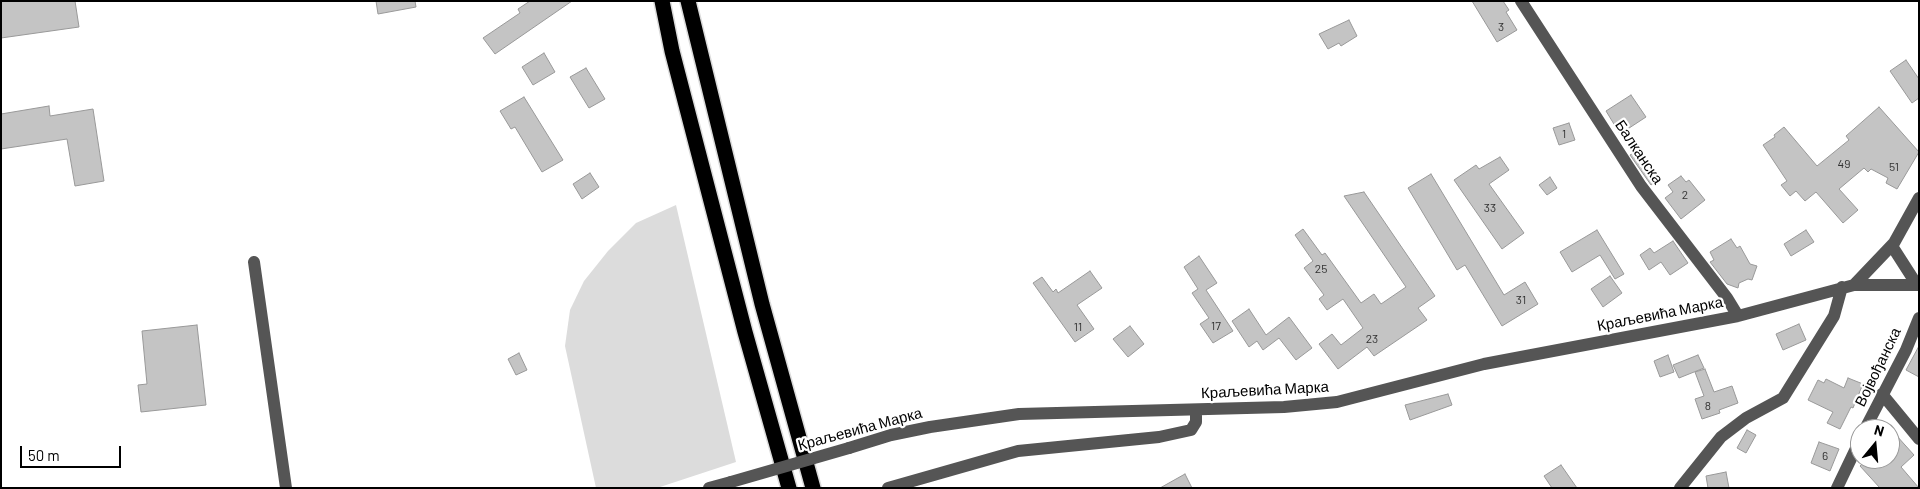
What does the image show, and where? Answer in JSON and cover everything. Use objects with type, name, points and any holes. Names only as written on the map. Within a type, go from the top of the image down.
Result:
[{"type":"highway","points":[[662,1],[672,51],[745,332],[789,488]]},
{"type":"highway","points":[[688,1],[765,314],[813,488]]},
{"type":"street","name":"Балканска","points":[[1521,1],[1642,186],[1727,298],[1738,316]]},
{"type":"street","points":[[1680,488],[1721,437],[1746,418],[1783,398],[1834,316],[1848,286],[1892,246],[1919,198]]},
{"type":"street","points":[[1892,246],[1918,285]]},
{"type":"street","points":[[254,262],[286,488]]},
{"type":"street","points":[[1848,286],[1918,285]]},
{"type":"street","name":"Краљевића Марка","points":[[709,488],[930,427],[1019,414],[1196,411],[1305,406],[1337,402],[1484,364],[1738,316],[1848,286]]},
{"type":"street","name":"Војвођанска","points":[[1870,419],[1906,350],[1919,318]]},
{"type":"street","points":[[1882,394],[1919,439]]},
{"type":"street","points":[[888,488],[1018,452],[1159,437],[1190,430],[1196,422],[1196,411]]},
{"type":"street","points":[[1837,488],[1850,461]]},
{"type":"shaded area","points":[[676,205],[736,462],[657,488],[596,488],[565,346],[570,310],[584,281],[608,251],[636,223]]},
{"type":"building","points":[[1,1],[75,1],[79,27],[1,38]]},
{"type":"building","points":[[376,1],[415,1],[416,7],[378,14]]},
{"type":"building","points":[[530,1],[572,1],[495,54],[483,38],[520,13],[518,9]]},
{"type":"building","points":[[1472,1],[1503,1],[1509,10],[1506,12],[1517,30],[1497,42]]},
{"type":"building","points":[[1349,20],[1357,36],[1341,46],[1339,43],[1328,49],[1319,34]]},
{"type":"building","points":[[544,53],[555,72],[533,85],[522,67]]},
{"type":"building","points":[[1906,60],[1919,79],[1919,98],[1912,103],[1890,71]]},
{"type":"building","points":[[586,68],[605,99],[589,108],[570,77]]},
{"type":"building","points":[[1631,95],[1646,117],[1620,134],[1606,111]]},
{"type":"building","points":[[524,97],[563,160],[542,172],[515,127],[511,129],[500,111]]},
{"type":"building","points":[[49,106],[50,116],[93,109],[104,181],[75,186],[67,139],[1,149],[1,114]]},
{"type":"building","points":[[1879,107],[1919,152],[1897,189],[1886,183],[1888,178],[1871,169],[1868,172],[1864,168],[1839,189],[1858,210],[1843,223],[1816,192],[1805,201],[1796,191],[1790,196],[1781,185],[1787,181],[1763,145],[1775,137],[1774,135],[1784,127],[1817,166],[1849,140],[1846,136]]},
{"type":"building","points":[[1569,123],[1575,140],[1559,145],[1553,128]]},
{"type":"building","points":[[1638,150],[1658,180],[1651,185],[1630,155]]},
{"type":"building","points":[[1500,157],[1509,170],[1489,184],[1524,233],[1502,249],[1454,180],[1476,165],[1479,169]]},
{"type":"building","points":[[590,173],[599,187],[582,199],[573,184]]},
{"type":"building","points":[[1431,174],[1504,295],[1525,282],[1538,304],[1502,326],[1465,265],[1457,270],[1408,188]]},
{"type":"building","points":[[1681,176],[1686,182],[1689,180],[1705,200],[1681,219],[1665,198],[1673,192],[1668,185]]},
{"type":"building","points":[[1550,177],[1557,188],[1547,195],[1539,185]]},
{"type":"building","points":[[1364,192],[1435,296],[1418,308],[1427,320],[1374,356],[1367,347],[1338,369],[1319,344],[1332,334],[1341,345],[1363,328],[1343,299],[1327,310],[1319,299],[1324,295],[1304,268],[1313,261],[1295,235],[1303,229],[1322,255],[1325,253],[1361,303],[1374,294],[1381,304],[1406,287],[1344,196]]},
{"type":"building","points":[[1597,230],[1624,274],[1615,279],[1600,255],[1572,272],[1560,252]]},
{"type":"building","points":[[1806,230],[1814,242],[1791,256],[1784,244]]},
{"type":"building","points":[[1731,239],[1737,248],[1740,246],[1750,264],[1757,266],[1752,280],[1748,279],[1739,283],[1738,288],[1727,284],[1710,262],[1714,260],[1710,252]]},
{"type":"building","points":[[1673,241],[1688,263],[1670,275],[1661,262],[1649,270],[1640,255],[1650,248],[1654,253]]},
{"type":"building","points":[[1199,256],[1217,283],[1206,290],[1233,331],[1213,343],[1200,324],[1209,318],[1192,293],[1198,289],[1184,267]]},
{"type":"building","points":[[1090,271],[1102,288],[1077,305],[1094,329],[1075,342],[1033,283],[1042,277],[1053,292],[1056,289],[1058,293]]},
{"type":"building","points":[[1610,276],[1622,293],[1603,307],[1591,289]]},
{"type":"building","points":[[1249,309],[1266,335],[1289,317],[1312,348],[1296,360],[1279,338],[1263,350],[1257,341],[1249,347],[1232,321]]},
{"type":"building","points":[[1799,324],[1806,340],[1783,350],[1776,334]]},
{"type":"building","points":[[197,325],[206,405],[141,412],[138,385],[147,384],[142,331]]},
{"type":"building","points":[[1130,326],[1144,344],[1128,357],[1113,339]]},
{"type":"building","points":[[1919,346],[1919,377],[1906,370]]},
{"type":"building","points":[[519,353],[527,370],[516,375],[508,359]]},
{"type":"building","points":[[1668,355],[1674,372],[1660,377],[1654,361]]},
{"type":"building","points":[[1698,355],[1704,368],[1679,378],[1673,365]]},
{"type":"building","points":[[1705,369],[1714,392],[1732,386],[1738,403],[1719,410],[1720,413],[1702,419],[1695,399],[1704,396],[1695,372]]},
{"type":"building","points":[[1848,378],[1863,384],[1853,408],[1851,407],[1840,429],[1827,423],[1833,412],[1808,400],[1818,380],[1824,383],[1826,379],[1844,388]]},
{"type":"building","points":[[1448,394],[1452,405],[1410,420],[1405,405]]},
{"type":"building","points":[[1747,430],[1756,435],[1746,453],[1737,448]]},
{"type":"building","points":[[1900,439],[1914,455],[1901,467],[1919,488],[1880,488],[1863,469],[1900,469]]},
{"type":"building","points":[[1819,442],[1839,449],[1830,471],[1811,463]]},
{"type":"building","points":[[1561,465],[1577,488],[1552,488],[1544,476]]},
{"type":"building","points":[[1726,472],[1729,488],[1708,488],[1706,476]]},
{"type":"building","points":[[1185,474],[1192,488],[1160,488]]}]
